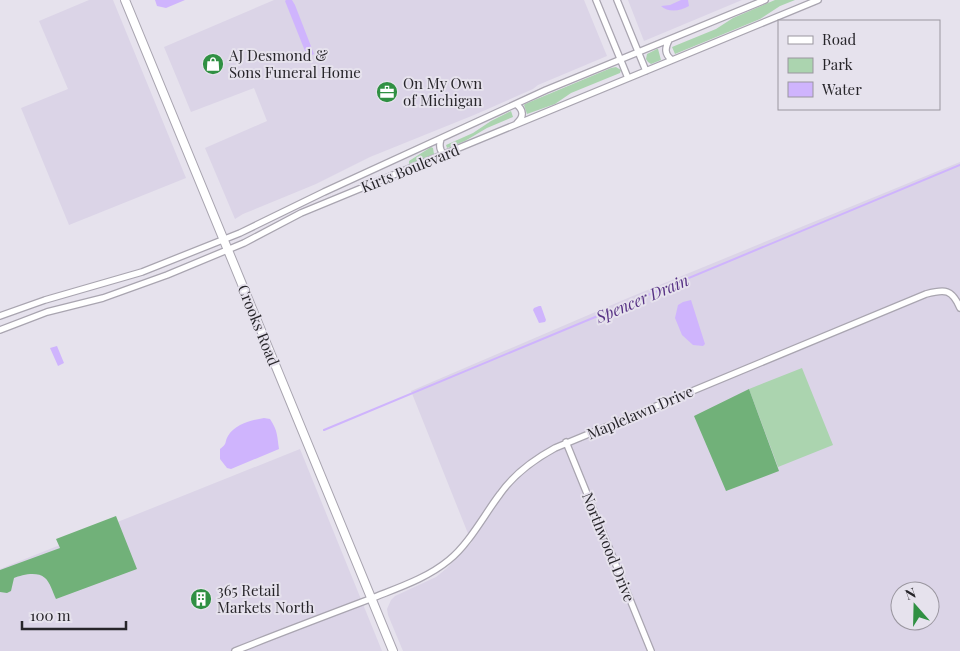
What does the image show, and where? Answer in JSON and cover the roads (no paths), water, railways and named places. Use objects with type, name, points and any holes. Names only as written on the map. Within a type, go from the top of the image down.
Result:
[{"type":"main road","name":"Crooks Road","points":[[125,0],[393,651]]},
{"type":"street","points":[[596,0],[628,78]]},
{"type":"street","points":[[617,0],[646,71]]},
{"type":"street","name":"Kirts Boulevard","points":[[0,316],[45,300],[142,272],[224,240],[546,90],[765,0]]},
{"type":"street","name":"Kirts Boulevard","points":[[0,330],[47,312],[103,298],[167,275],[228,250],[301,214],[818,0]]},
{"type":"street","points":[[669,40],[666,53],[672,60]]},
{"type":"street","points":[[516,104],[521,109],[522,116],[516,125]]},
{"type":"street","points":[[441,139],[439,146],[444,154]]},
{"type":"street","name":"Maplelawn Drive","points":[[235,651],[424,576],[449,560],[465,542],[501,492],[518,474],[540,456],[566,442],[926,294],[942,290],[950,293],[954,296],[960,308]]},
{"type":"street","name":"Northwood Drive","points":[[566,442],[651,651]]},
{"type":"water","points":[[155,0],[185,0],[166,8],[157,6]]},
{"type":"water","points":[[286,0],[292,0],[295,5],[314,54],[310,56],[305,51]]},
{"type":"water","points":[[681,0],[688,0],[689,6],[682,9],[667,10],[661,6],[670,5]]},
{"type":"water","points":[[691,300],[705,344],[703,346],[693,345],[682,335],[675,318],[678,305]]},
{"type":"water","points":[[541,306],[545,322],[539,323],[533,310]]},
{"type":"water","points":[[57,346],[64,363],[58,366],[50,348]]},
{"type":"water","points":[[264,418],[270,419],[274,427],[279,449],[231,469],[227,468],[220,459],[220,449],[225,444],[228,436],[235,428],[249,421]]},
{"type":"waterway","name":"Spencer Drain","points":[[324,430],[960,165]]},
{"type":"place","name":"AJ Desmond & Sons Funeral Home","points":[[213,64]]},
{"type":"place","name":"On My Own of Michigan","points":[[387,92]]},
{"type":"place","name":"365 Retail Markets North","points":[[201,599]]}]
